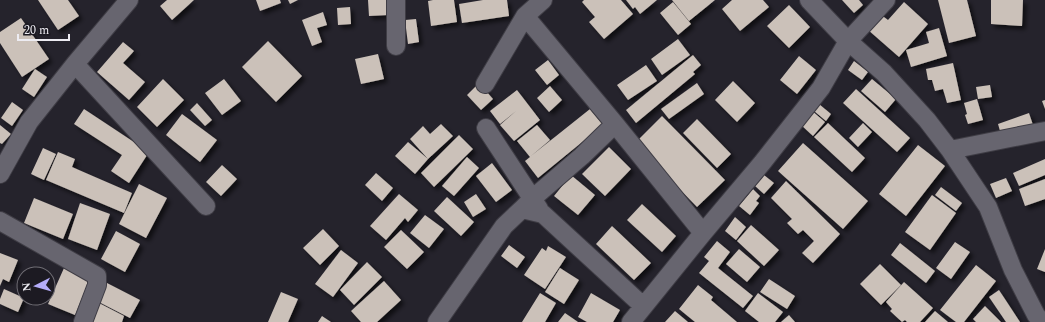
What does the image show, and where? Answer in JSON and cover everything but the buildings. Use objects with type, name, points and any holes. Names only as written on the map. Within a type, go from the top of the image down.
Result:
[{"type":"street","points":[[0,174],[29,122],[129,0]]},
{"type":"street","points":[[396,0],[396,46]]},
{"type":"street","points":[[485,84],[526,16],[543,0]]},
{"type":"street","points":[[809,0],[848,41],[884,73],[927,120],[950,150],[988,207],[1013,270],[1036,320]]},
{"type":"street","points":[[631,322],[762,163],[821,88],[848,41],[886,0]]},
{"type":"street","points":[[526,16],[703,233]]},
{"type":"street","points":[[75,64],[206,206]]},
{"type":"street","points":[[437,322],[504,226],[582,156],[615,124]]},
{"type":"street","points":[[486,128],[527,204],[543,214],[643,306]]},
{"type":"street","points":[[950,150],[1045,131]]},
{"type":"street","points":[[0,221],[97,276],[97,285],[83,322]]}]
